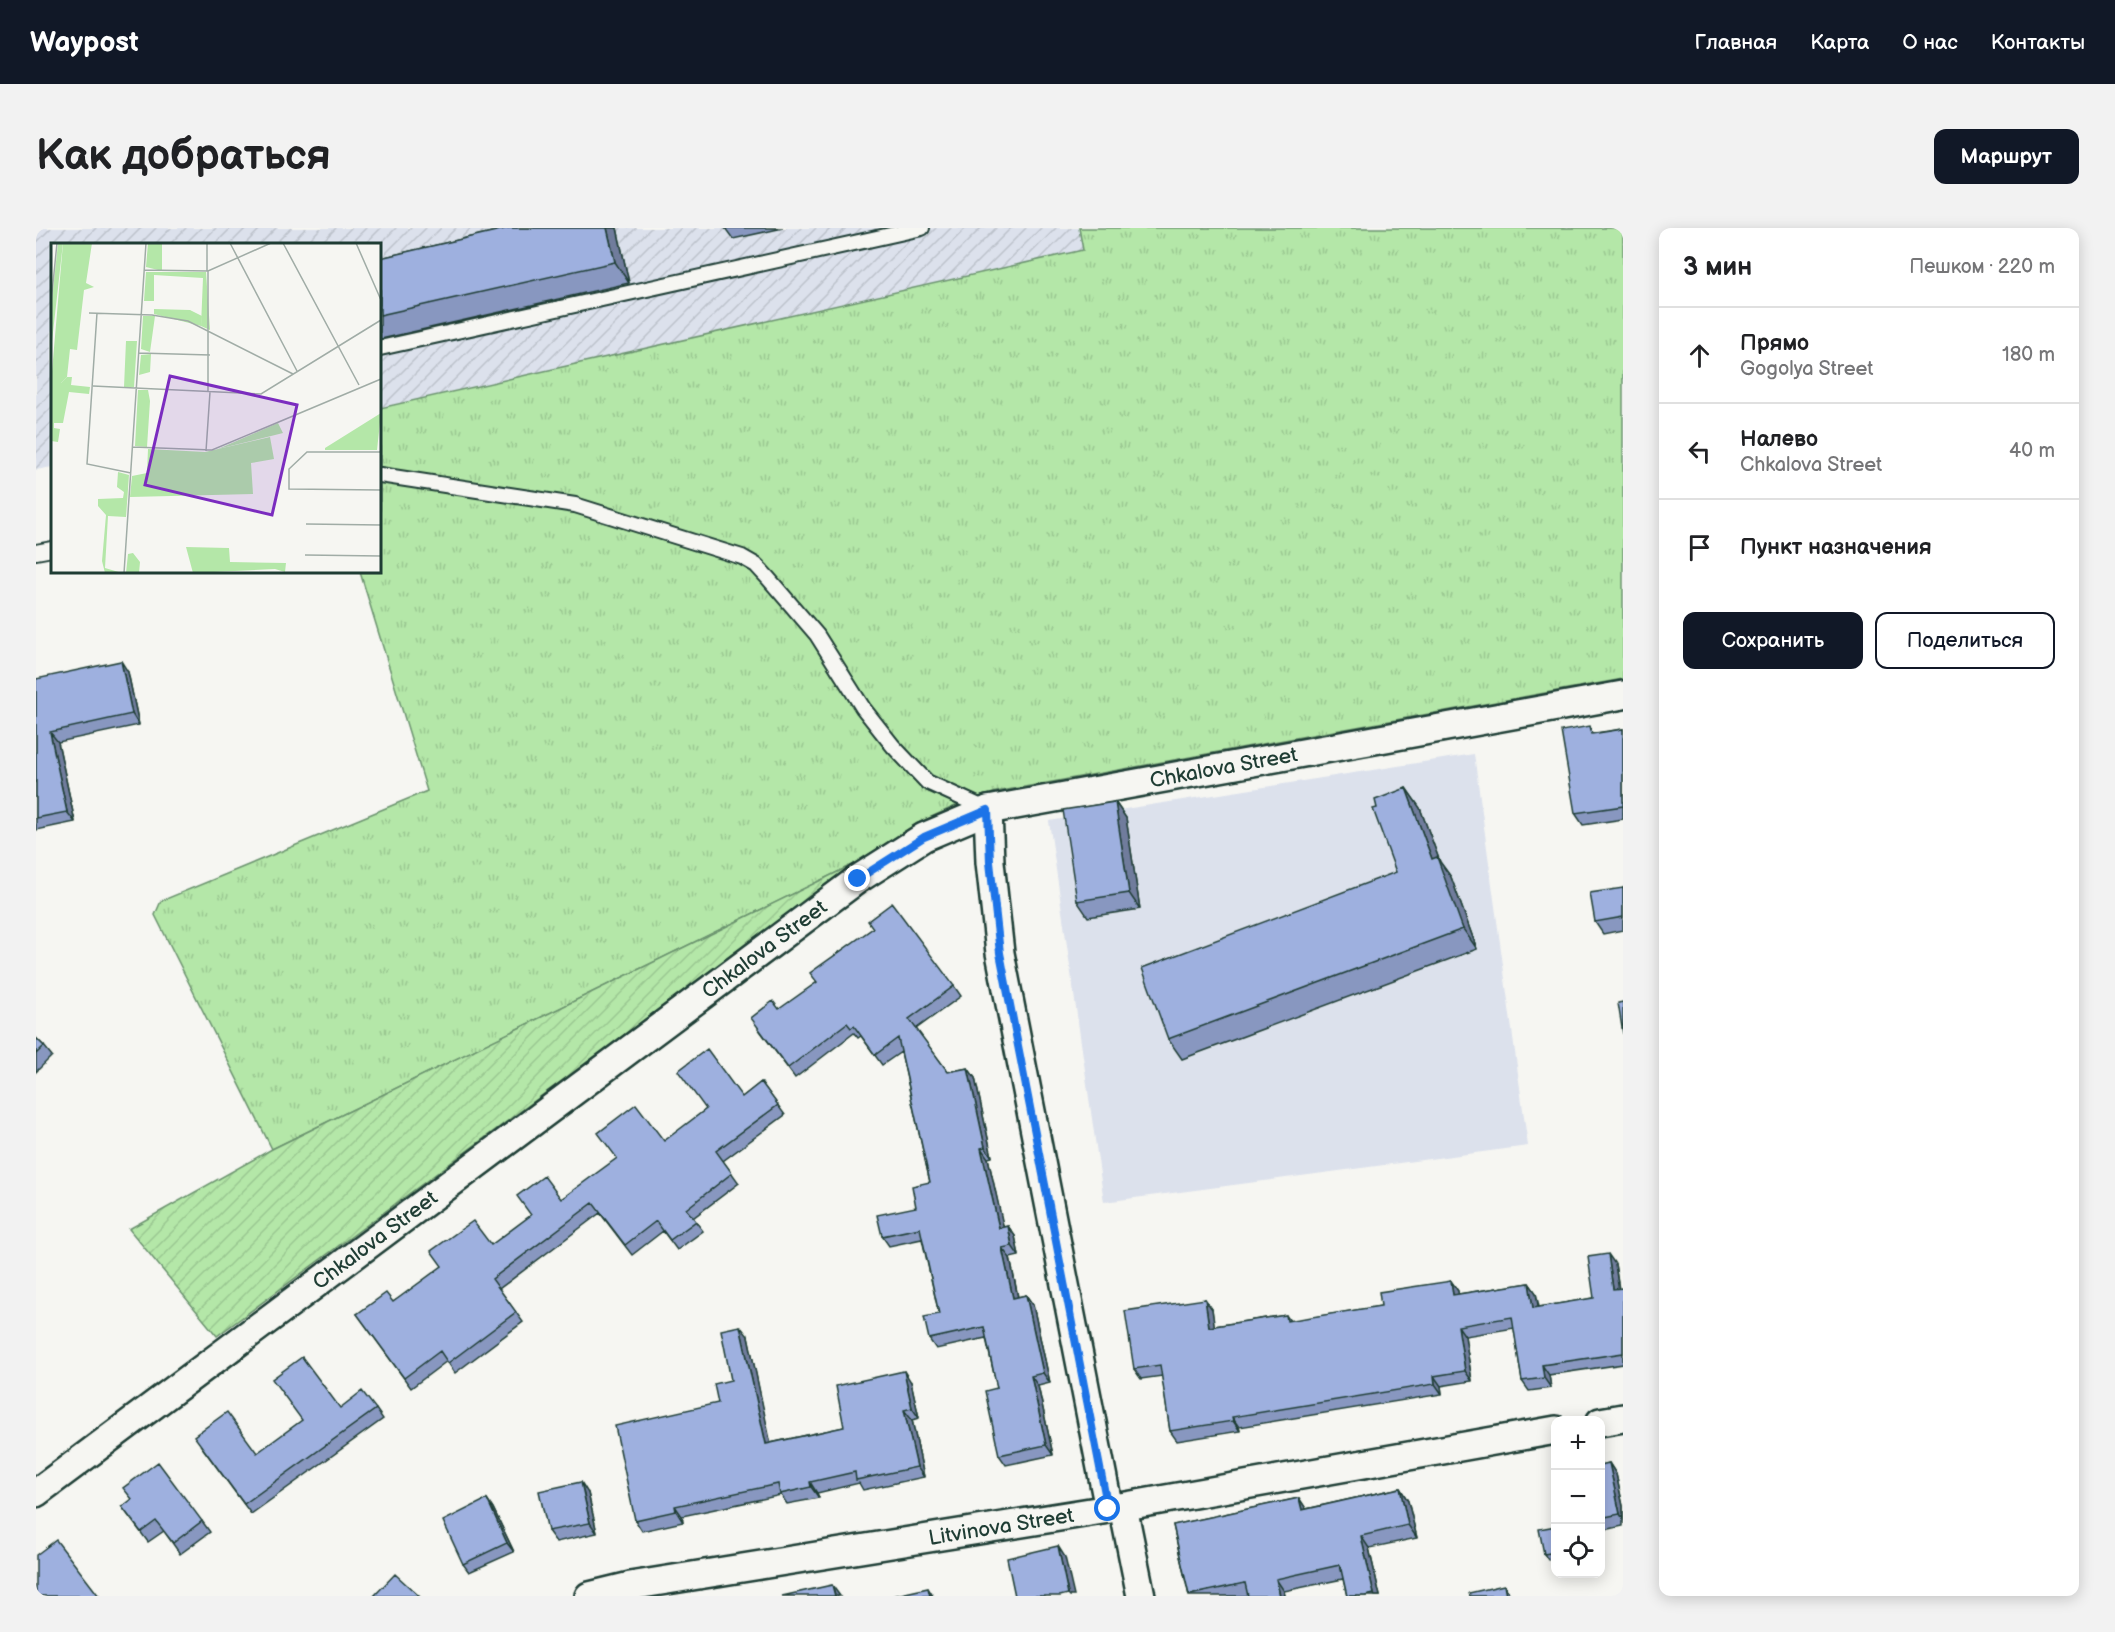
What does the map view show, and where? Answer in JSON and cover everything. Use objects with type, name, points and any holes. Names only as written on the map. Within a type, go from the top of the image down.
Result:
[{"type":"street","name":"Chkalova Street","points":[[36,1493],[858,879],[924,837],[988,810],[1623,695]]},
{"type":"street","points":[[988,810],[990,862],[1000,953],[1116,1508],[1141,1596]]},
{"type":"street","points":[[1605,1421],[1623,1418]]},
{"type":"street","name":"Litvinova Street","points":[[589,1596],[630,1586],[1116,1508],[1551,1431]]},
{"type":"lane","points":[[381,348],[922,228]]},
{"type":"lane","points":[[381,475],[575,505],[742,557],[756,565],[817,635],[863,708],[893,746],[927,782],[988,810]]},
{"type":"lane","points":[[36,552],[51,549]]},
{"type":"shaded area","points":[[36,228],[1079,228],[1084,250],[381,408],[381,243],[51,243],[51,467],[36,470]]},
{"type":"shaded area","points":[[1474,754],[1528,1146],[1104,1202],[1049,821]]},
{"type":"green space","points":[[1079,228],[1623,228],[1623,679],[996,792],[953,807],[916,824],[856,863],[272,1149],[155,915],[161,901],[427,791],[360,573],[381,573],[381,408],[1083,250]]},
{"type":"green space","points":[[856,863],[217,1336],[129,1229],[272,1149]]},
{"type":"building","points":[[509,228],[607,228],[615,262],[381,315],[381,258]]},
{"type":"building","points":[[121,661],[132,714],[50,732],[67,812],[36,818],[36,679]]},
{"type":"building","points":[[1590,726],[1592,734],[1623,729],[1623,806],[1575,813],[1561,731]]},
{"type":"building","points":[[1406,788],[1432,859],[1437,857],[1463,929],[1168,1039],[1142,968],[1396,872],[1373,809],[1377,808],[1375,800]]},
{"type":"building","points":[[1115,802],[1129,893],[1077,901],[1063,810]]},
{"type":"building","points":[[1623,888],[1623,917],[1595,922],[1590,893]]},
{"type":"building","points":[[892,903],[954,986],[909,1019],[948,1072],[968,1068],[985,1147],[981,1148],[999,1228],[1008,1226],[1012,1246],[1002,1248],[1013,1298],[1026,1295],[1043,1373],[1031,1376],[1046,1445],[999,1455],[985,1391],[997,1388],[984,1327],[929,1339],[924,1317],[939,1314],[920,1228],[882,1236],[877,1215],[916,1207],[912,1186],[930,1182],[898,1038],[875,1055],[854,1026],[851,1028],[847,1023],[788,1068],[751,1018],[773,1001],[779,1009],[817,982],[810,973],[873,928],[868,921]]},
{"type":"building","points":[[1623,1002],[1623,1034],[1618,1003]]},
{"type":"building","points":[[36,1038],[44,1046],[36,1054]]},
{"type":"building","points":[[707,1049],[742,1097],[761,1082],[778,1105],[716,1151],[732,1173],[686,1209],[696,1221],[670,1240],[656,1221],[625,1245],[593,1203],[492,1279],[516,1312],[448,1363],[440,1351],[404,1378],[357,1314],[386,1293],[393,1302],[442,1266],[431,1251],[473,1221],[491,1245],[531,1215],[517,1196],[544,1176],[561,1199],[617,1158],[598,1133],[636,1104],[664,1141],[706,1109],[678,1071]]},
{"type":"building","points":[[1608,1254],[1613,1289],[1623,1288],[1623,1353],[1542,1365],[1544,1378],[1522,1381],[1512,1317],[1458,1326],[1465,1371],[1434,1376],[1435,1384],[1232,1417],[1233,1421],[1170,1431],[1160,1365],[1134,1369],[1125,1311],[1205,1299],[1209,1327],[1286,1315],[1287,1321],[1381,1306],[1379,1292],[1451,1281],[1453,1295],[1529,1283],[1533,1308],[1594,1298],[1588,1257]]},
{"type":"building","points":[[740,1326],[766,1444],[844,1427],[836,1386],[904,1371],[912,1408],[904,1410],[917,1467],[856,1480],[855,1472],[810,1482],[811,1487],[780,1494],[778,1484],[675,1506],[676,1511],[635,1520],[615,1426],[718,1403],[714,1384],[731,1380],[721,1330]]},
{"type":"building","points":[[302,1357],[340,1408],[362,1391],[376,1409],[244,1504],[194,1436],[227,1412],[257,1453],[302,1420],[272,1379]]},
{"type":"building","points":[[158,1462],[202,1521],[173,1543],[156,1521],[141,1532],[122,1507],[132,1499],[123,1488]]},
{"type":"building","points":[[1609,1463],[1620,1514],[1605,1517],[1605,1470],[1605,1464]]},
{"type":"building","points":[[581,1482],[590,1523],[548,1531],[539,1491]]},
{"type":"building","points":[[1400,1488],[1408,1525],[1361,1536],[1374,1594],[1347,1596],[1340,1565],[1276,1579],[1280,1596],[1248,1596],[1245,1583],[1189,1595],[1173,1525],[1299,1498],[1302,1510]]},
{"type":"building","points":[[487,1499],[507,1543],[463,1564],[443,1521]]},
{"type":"building","points":[[1551,1527],[1551,1553],[1544,1554],[1539,1529]]},
{"type":"building","points":[[56,1540],[99,1596],[36,1596],[36,1555]]},
{"type":"building","points":[[1058,1546],[1068,1594],[1015,1596],[1007,1558]]},
{"type":"building","points":[[395,1574],[419,1596],[374,1596]]},
{"type":"building","points":[[832,1585],[835,1596],[782,1596]]},
{"type":"building","points":[[1504,1585],[1506,1596],[1470,1596],[1469,1593]]},
{"type":"building","points":[[928,1588],[930,1596],[892,1596]]},
{"type":"route","points":[[858,879],[924,837],[988,810],[990,862],[1000,953],[1108,1509]]}]
